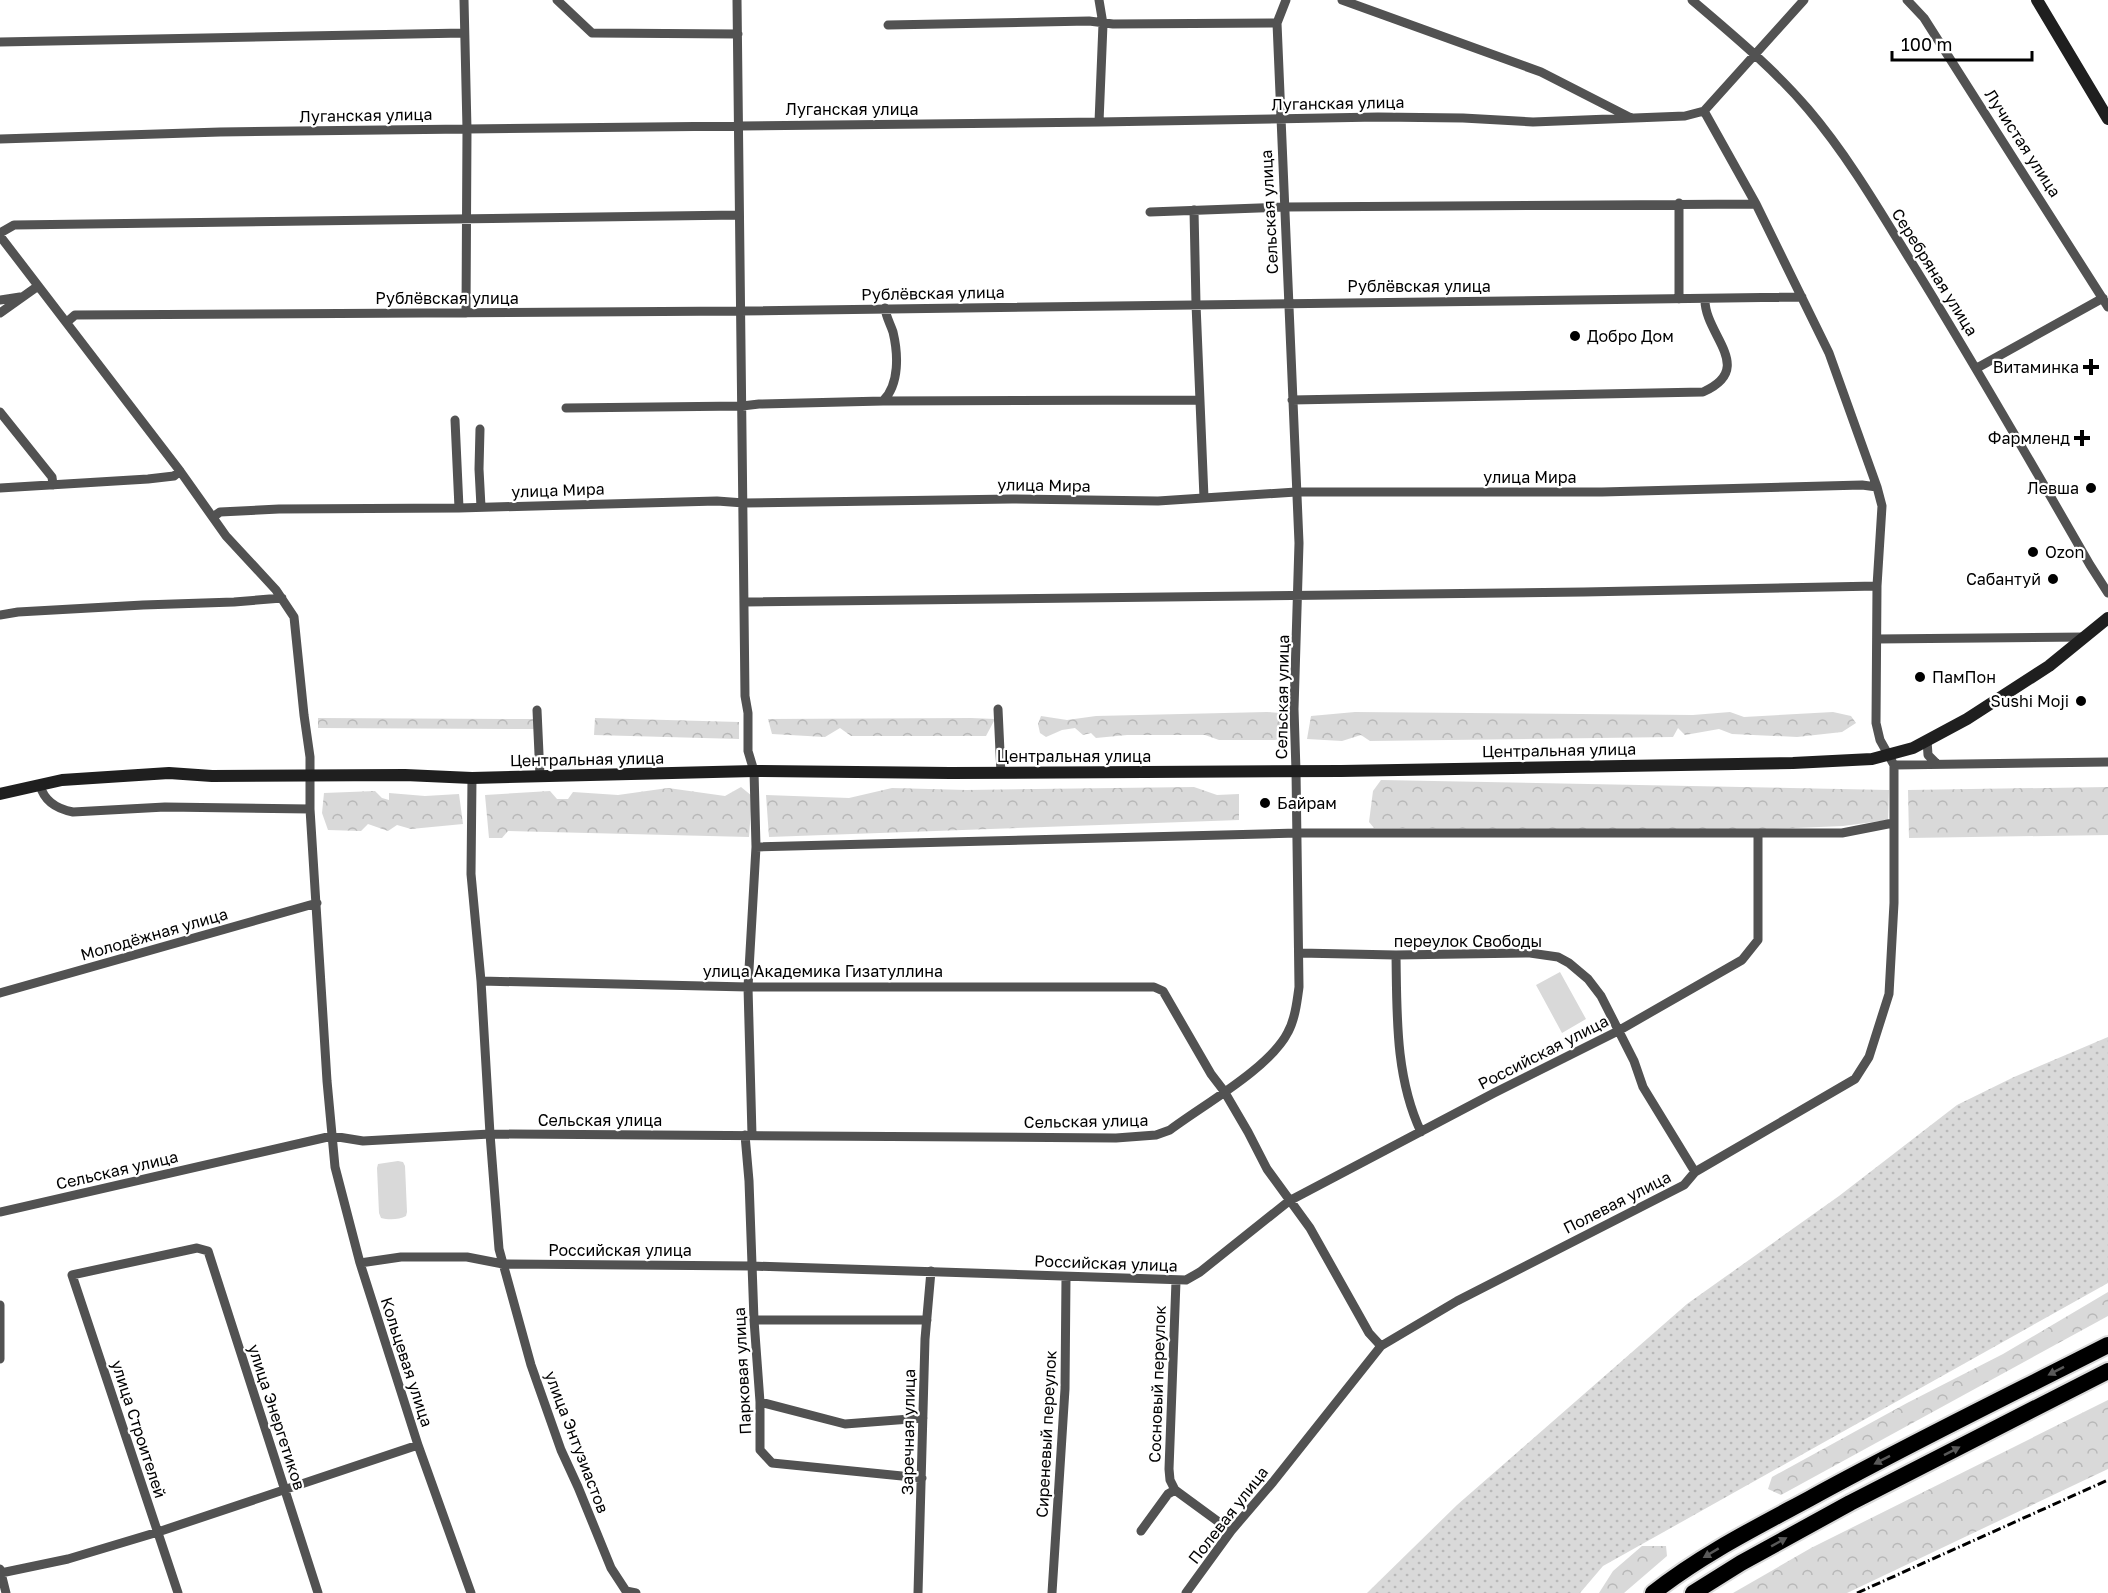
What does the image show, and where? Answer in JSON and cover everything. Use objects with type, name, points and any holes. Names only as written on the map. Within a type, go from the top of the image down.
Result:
[{"type":"highway","points":[[1653,1593],[1703,1557],[1738,1537],[1838,1483],[2108,1345]]},
{"type":"highway","points":[[1693,1593],[1850,1503],[2108,1371]]},
{"type":"street","points":[[464,0],[467,129],[466,313]]},
{"type":"street","points":[[557,0],[592,33],[738,34]]},
{"type":"street","name":"Парковая улица","points":[[737,0],[745,696],[748,713],[748,751],[754,771],[756,848],[748,987],[748,1135],[754,1320],[760,1402],[760,1450],[772,1463],[922,1478]]},
{"type":"street","points":[[1099,123],[1103,24],[1100,0]]},
{"type":"street","name":"Сельская улица","points":[[0,1212],[332,1136],[363,1141],[490,1134],[1116,1138],[1156,1135],[1170,1130],[1263,1062],[1279,1046],[1288,1032],[1296,1008],[1299,987],[1294,709],[1299,543],[1277,23],[1286,0]]},
{"type":"street","points":[[1342,0],[1541,72],[1633,119]]},
{"type":"street","name":"Серебряная улица","points":[[1692,0],[1757,54],[1809,110],[1833,142],[1897,239],[1977,368],[2090,566],[2108,593]]},
{"type":"street","points":[[1804,0],[1704,111],[1756,204],[1829,353],[1877,487],[1882,506],[1876,723],[1880,741],[1892,760],[1937,764],[2108,762]]},
{"type":"street","name":"Лучистая улица","points":[[1907,0],[1924,18],[2106,303]]},
{"type":"street","points":[[2037,0],[2108,119]]},
{"type":"street","points":[[888,25],[1089,21],[1103,24],[1277,23]]},
{"type":"street","points":[[0,42],[464,33]]},
{"type":"street","name":"Луганская улица","points":[[0,139],[219,132],[738,125],[1463,118],[1533,122],[1633,119],[1694,115],[1704,111]]},
{"type":"street","points":[[1679,203],[1679,299]]},
{"type":"street","points":[[1150,212],[1285,207],[1756,204]]},
{"type":"street","points":[[1194,210],[1204,498]]},
{"type":"street","points":[[0,234],[14,225],[739,215]]},
{"type":"street","name":"Кольцевая улица","points":[[0,234],[180,471],[226,536],[291,609],[297,625],[304,715],[310,757],[310,809],[335,1167],[360,1263],[418,1445],[471,1593]]},
{"type":"street","points":[[0,313],[38,286]]},
{"type":"street","points":[[0,300],[26,296]]},
{"type":"street","name":"Рублёвская улица","points":[[67,322],[75,315],[740,311],[1802,297]]},
{"type":"street","points":[[1292,400],[1703,392],[1718,384],[1725,376],[1728,367],[1719,339],[1704,308],[1705,299]]},
{"type":"street","points":[[1977,368],[2106,303]]},
{"type":"street","points":[[883,401],[889,396],[897,367],[892,329],[885,308]]},
{"type":"street","points":[[566,408],[742,406],[883,401],[1200,400]]},
{"type":"street","points":[[0,412],[52,477],[53,485]]},
{"type":"street","points":[[455,420],[459,508]]},
{"type":"street","points":[[480,429],[481,507]]},
{"type":"street","points":[[0,488],[148,479],[174,476],[180,471]]},
{"type":"street","name":"улица Мира","points":[[213,517],[220,512],[279,509],[459,508],[717,501],[744,503],[1012,499],[1158,501],[1296,492],[1602,492],[1862,485],[1877,487]]},
{"type":"street","points":[[745,602],[1607,592],[1878,586]]},
{"type":"street","points":[[0,615],[18,612],[282,598]]},
{"type":"street","name":"Центральная улица","points":[[0,794],[88,777],[169,773],[212,776],[405,775],[472,778],[754,771],[1001,773],[1296,771],[1892,760],[1967,719],[2017,688],[2049,666],[2108,618]]},
{"type":"street","points":[[1877,639],[2085,637]]},
{"type":"street","points":[[998,709],[1001,773]]},
{"type":"street","points":[[537,710],[540,776]]},
{"type":"street","points":[[1927,741],[1928,754],[1937,764]]},
{"type":"street","name":"Полевая улица","points":[[1186,1593],[1231,1531],[1381,1346],[1457,1300],[1684,1185],[1695,1172],[1855,1080],[1869,1057],[1889,994],[1894,903],[1892,760]]},
{"type":"street","name":"улица Энтузиастов","points":[[472,778],[471,874],[481,981],[499,1249],[531,1365],[561,1450],[611,1568],[631,1592]]},
{"type":"street","points":[[40,785],[42,792],[54,805],[73,812],[188,807],[310,809]]},
{"type":"street","points":[[756,848],[1297,833],[1842,833],[1893,824]]},
{"type":"street","name":"Российская улица","points":[[360,1263],[401,1257],[467,1257],[503,1264],[752,1266],[1186,1280],[1200,1272],[1289,1201],[1494,1093],[1618,1031],[1742,960],[1758,940],[1758,834]]},
{"type":"street","name":"Молодёжная улица","points":[[0,993],[317,903]]},
{"type":"street","name":"переулок Свободы","points":[[1299,953],[1396,955],[1530,953],[1558,957],[1577,968],[1600,996],[1634,1061],[1643,1088],[1695,1172]]},
{"type":"street","points":[[1396,955],[1397,1021],[1401,1062],[1421,1132]]},
{"type":"street","name":"улица Академика Гизатуллина","points":[[481,981],[748,987],[1154,987],[1163,991],[1211,1074],[1224,1091]]},
{"type":"street","points":[[1224,1091],[1267,1169],[1310,1228],[1358,1314],[1381,1346]]},
{"type":"street","name":"улица Строителей","points":[[178,1593],[72,1275],[197,1248],[208,1251]]},
{"type":"street","name":"улица Энергетиков","points":[[208,1251],[318,1593]]},
{"type":"street","name":"Заречная улица","points":[[918,1593],[923,1418],[931,1271]]},
{"type":"street","name":"Сиреневый переулок","points":[[1052,1593],[1065,1389],[1066,1277]]},
{"type":"street","name":"Сосновый переулок","points":[[1175,1490],[1170,1480],[1169,1469],[1176,1281]]},
{"type":"street","points":[[0,1305],[0,1359]]},
{"type":"street","points":[[754,1320],[927,1320]]},
{"type":"street","points":[[760,1402],[845,1424],[923,1418]]},
{"type":"street","points":[[6,1593],[0,1570],[68,1559],[158,1532],[418,1445]]},
{"type":"street","points":[[1141,1532],[1168,1494],[1175,1490],[1231,1531]]},
{"type":"green space","points":[[1355,712],[1693,715],[1730,712],[1744,717],[1833,712],[1851,716],[1856,723],[1842,732],[1797,737],[1732,734],[1719,729],[1685,735],[1678,728],[1673,737],[1370,741],[1361,735],[1342,741],[1307,739],[1311,716]]},
{"type":"green space","points":[[1281,713],[1288,721],[1285,737],[1275,740],[1219,740],[1205,735],[1127,735],[1096,738],[1091,733],[1083,735],[1075,728],[1062,730],[1046,737],[1040,733],[1038,724],[1041,716],[1067,720],[1096,716]]},
{"type":"green space","points":[[318,718],[534,719],[534,729],[318,728]]},
{"type":"green space","points":[[595,718],[739,722],[739,739],[594,735]]},
{"type":"green space","points":[[768,719],[995,719],[986,736],[851,736],[840,728],[825,737],[772,734]]},
{"type":"green space","points":[[1381,780],[1889,790],[1888,820],[1843,826],[1751,830],[1374,828],[1369,822],[1373,791]]},
{"type":"green space","points":[[741,787],[752,796],[749,837],[508,831],[502,838],[489,838],[485,795],[550,791],[557,799],[568,799],[573,792],[618,795],[668,788],[725,796]]},
{"type":"green space","points":[[1194,787],[1217,795],[1239,794],[1239,820],[769,837],[766,795],[849,798],[892,788],[966,790]]},
{"type":"green space","points":[[2108,787],[2108,835],[1909,838],[1908,790]]},
{"type":"green space","points":[[375,791],[382,798],[389,800],[389,793],[425,796],[459,794],[463,824],[411,829],[397,825],[388,831],[368,824],[361,831],[328,830],[322,813],[324,793]]},
{"type":"green space","points":[[1560,972],[1586,1019],[1562,1033],[1536,985]]},
{"type":"green space","points":[[2108,1037],[2108,1283],[1603,1566],[1580,1593],[1367,1593],[1457,1505],[1687,1304],[1839,1196],[1957,1105],[2014,1077]]},
{"type":"green space","points":[[403,1162],[405,1166],[406,1216],[394,1219],[381,1218],[378,1164]]},
{"type":"green space","points":[[2108,1292],[2108,1316],[1781,1495],[1768,1489],[1772,1477],[1907,1403],[2003,1354]]},
{"type":"green space","points":[[2108,1400],[2108,1469],[1847,1593],[1733,1593],[1811,1548]]},
{"type":"green space","points":[[1642,1546],[1666,1546],[1667,1556],[1624,1593],[1599,1593],[1613,1571]]},
{"type":"railway","points":[[1857,1593],[2108,1480]]},
{"type":"place","name":"Добро Дом","points":[[1575,336]]},
{"type":"place","name":"Витаминка","points":[[2091,367]]},
{"type":"place","name":"Фармленд","points":[[2082,438]]},
{"type":"place","name":"Левша","points":[[2091,488]]},
{"type":"place","name":"Ozon","points":[[2033,552]]},
{"type":"place","name":"Сабантуй","points":[[2053,579]]},
{"type":"place","name":"ПамПон","points":[[1920,677]]},
{"type":"place","name":"Sushi Moji","points":[[2081,701]]},
{"type":"place","name":"Байрам","points":[[1265,803]]}]
